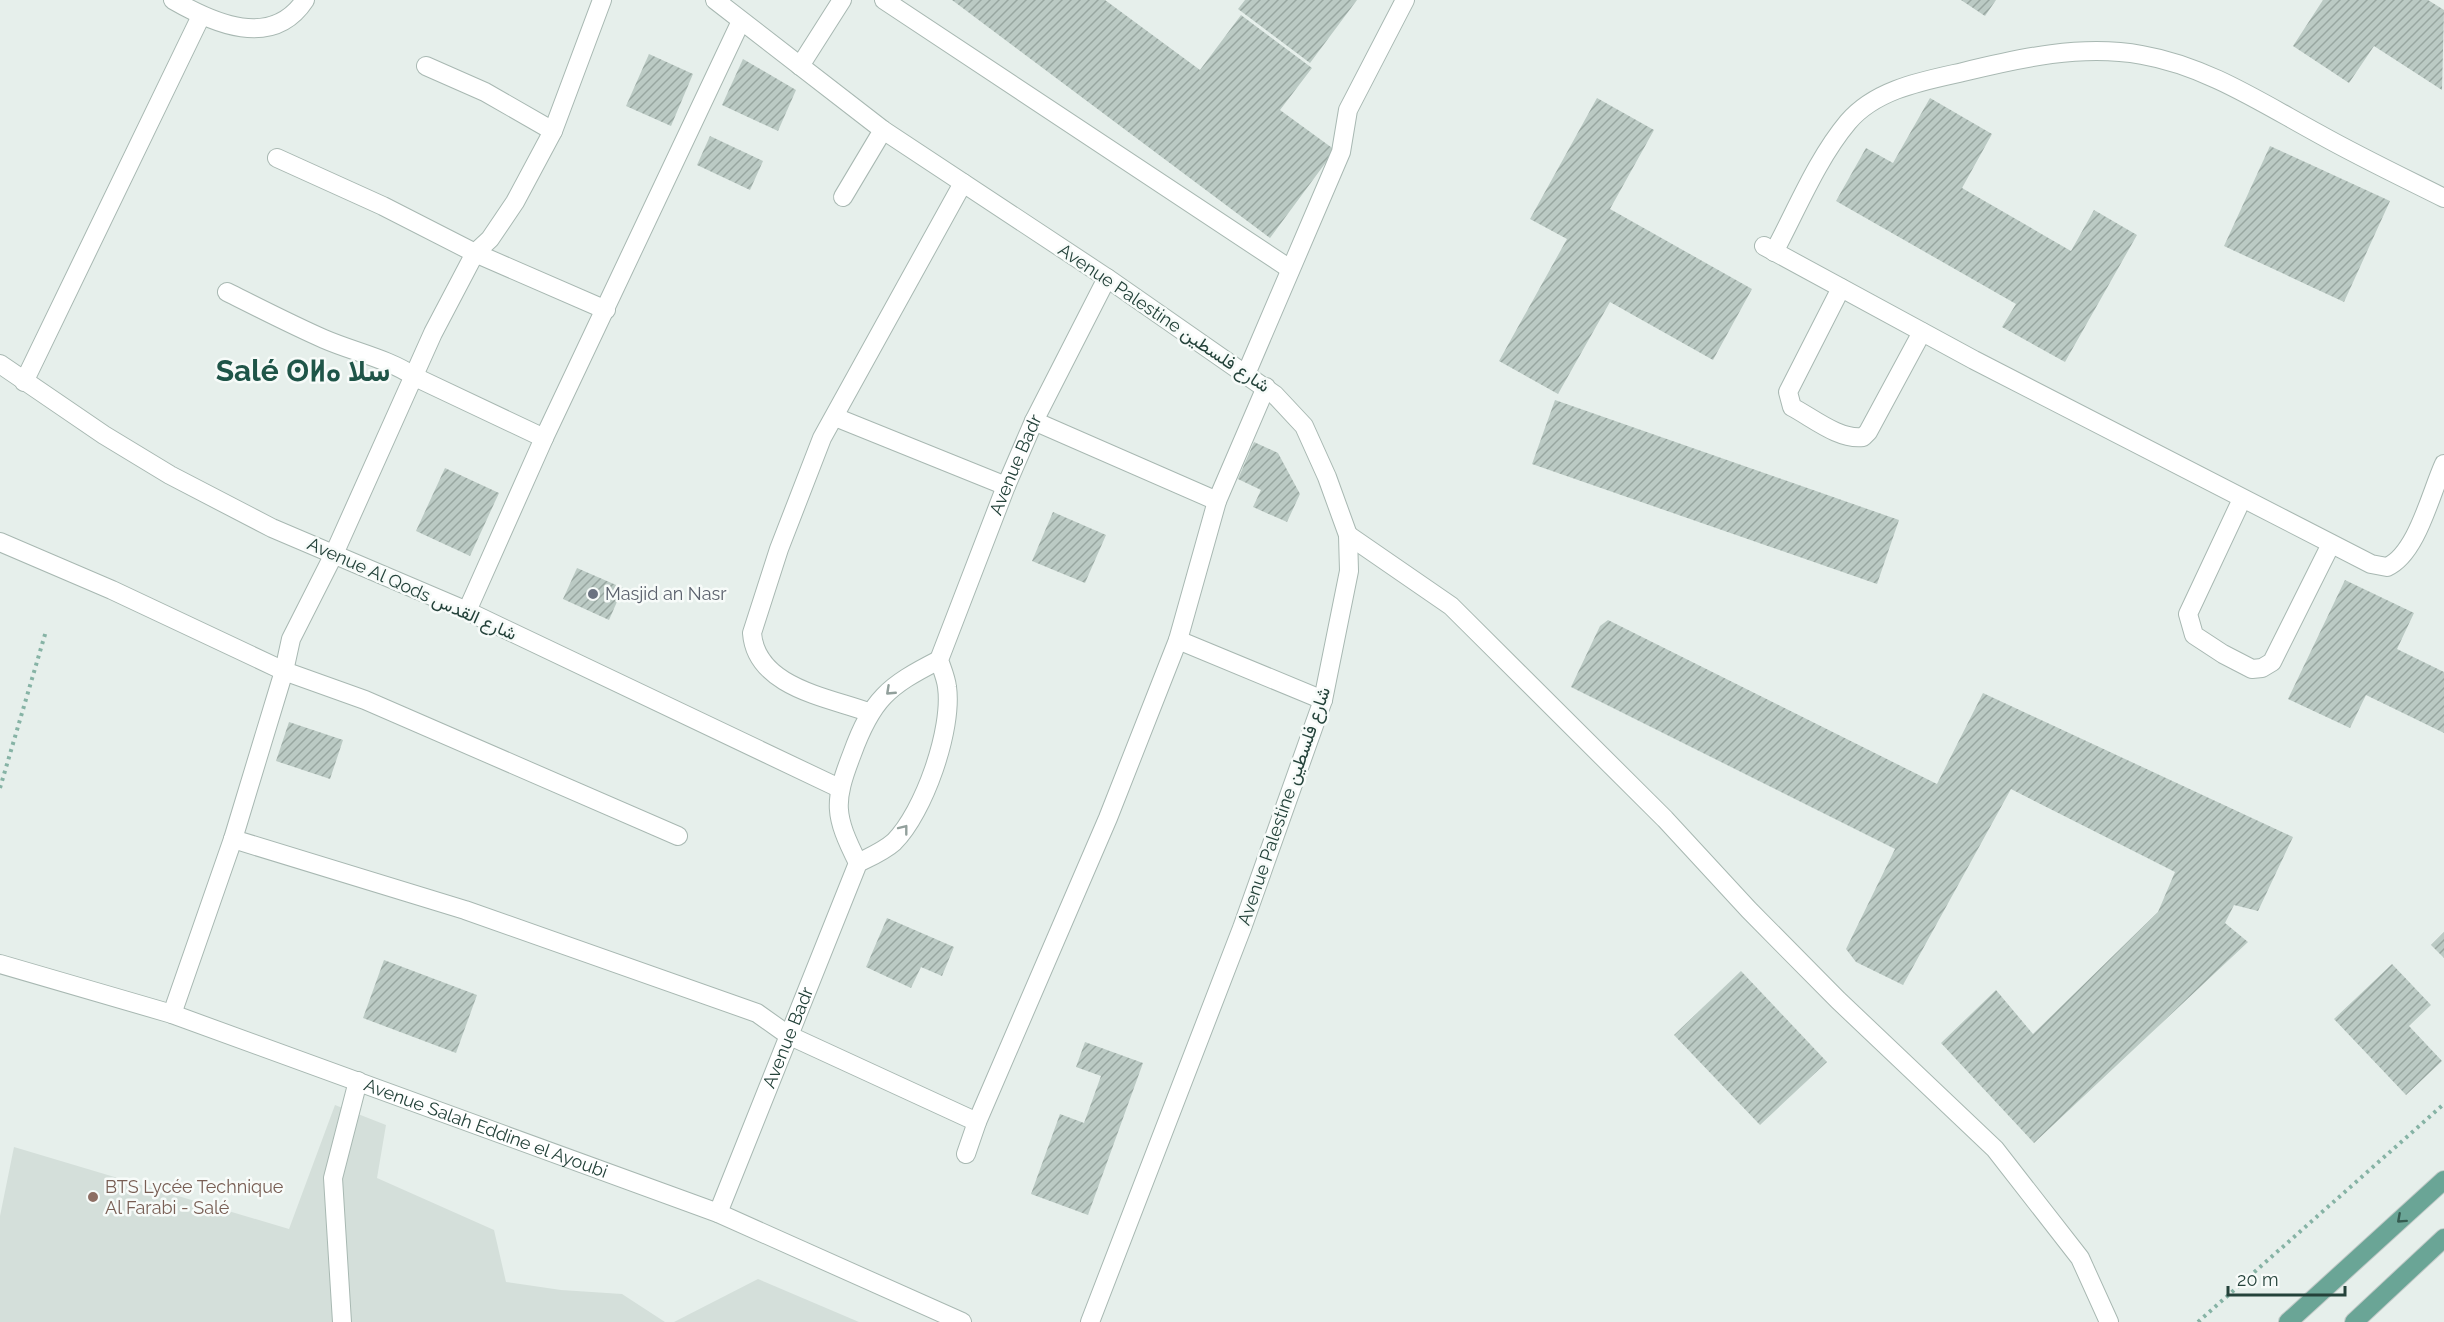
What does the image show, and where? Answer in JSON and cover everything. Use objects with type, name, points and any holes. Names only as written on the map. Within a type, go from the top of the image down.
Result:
[{"type":"main road","points":[[2288,1322],[2444,1180]]},
{"type":"main road","points":[[2354,1322],[2444,1238]]},
{"type":"street","points":[[173,0],[201,16],[235,27],[255,30],[272,26],[289,16],[305,0]]},
{"type":"street","points":[[172,1014],[233,839],[284,671],[291,639],[334,554],[433,333],[476,253],[490,239],[515,202],[553,131],[602,0]]},
{"type":"street","name":"Avenue Palestine شارع فلسطين","points":[[715,0],[883,130],[1107,278],[1275,394],[1304,426],[1327,477],[1348,535],[1349,571],[1323,700],[1210,1015],[1090,1322]]},
{"type":"street","points":[[800,66],[842,0]]},
{"type":"street","points":[[884,0],[1290,269]]},
{"type":"street","points":[[1246,374],[1341,152],[1348,110],[1405,0]]},
{"type":"street","points":[[24,382],[201,16]]},
{"type":"street","points":[[467,611],[544,438],[741,21]]},
{"type":"street","points":[[2444,198],[2350,151],[2223,81],[2185,66],[2129,54],[2094,51],[2042,55],[1924,81],[1888,93],[1862,109],[1849,122],[1769,249],[2242,499],[2371,564],[2383,567],[2392,565],[2403,556],[2444,464]]},
{"type":"street","points":[[426,66],[485,92],[553,131]]},
{"type":"street","points":[[843,197],[883,130]]},
{"type":"street","points":[[277,158],[382,206],[476,253],[606,310]]},
{"type":"street","points":[[868,712],[779,678],[765,665],[753,641],[756,619],[779,549],[816,451],[963,183]]},
{"type":"street","name":"Avenue Badr","points":[[939,660],[1006,486],[1034,421],[1107,278]]},
{"type":"street","points":[[1841,288],[1788,392],[1792,407],[1828,427],[1850,437],[1863,437],[1873,426],[1923,332]]},
{"type":"street","points":[[227,292],[323,339],[400,367],[415,377],[544,438]]},
{"type":"street","name":"Avenue Al Qods شارع القدس","points":[[0,364],[24,382],[170,475],[272,528],[467,611],[839,788]]},
{"type":"street","points":[[966,1154],[977,1122],[1108,818],[1178,640],[1217,501],[1266,387]]},
{"type":"street","points":[[835,417],[1006,486]]},
{"type":"street","points":[[1034,421],[1217,501]]},
{"type":"street","points":[[2242,499],[2188,614],[2194,635],[2252,669],[2262,668],[2272,662],[2331,544]]},
{"type":"street","points":[[1348,535],[1451,606],[1665,819],[1749,910],[1838,1000],[1995,1149],[2080,1258],[2109,1322]]},
{"type":"street","points":[[0,542],[112,590],[284,671],[407,718],[678,836]]},
{"type":"street","points":[[1178,640],[1323,700]]},
{"type":"street","points":[[939,660],[948,688],[939,753],[929,782],[912,818],[894,842],[858,863],[841,822],[839,788],[868,712],[901,681],[939,660]]},
{"type":"street","points":[[233,839],[465,910],[757,1012],[788,1035],[977,1122]]},
{"type":"street","name":"Avenue Badr","points":[[718,1213],[858,863]]},
{"type":"street","name":"Avenue Salah Eddine el Ayoubi","points":[[0,964],[172,1014],[718,1213],[962,1322]]},
{"type":"street","points":[[342,1322],[333,1178],[358,1081]]},
{"type":"path","points":[[0,788],[46,631]]},
{"type":"path","points":[[2198,1322],[2444,1104]]},
{"type":"shaded area","name":"BTS Lycée Technique Al Farabi - Salé","points":[[335,1105],[386,1125],[377,1178],[494,1230],[506,1282],[561,1290],[622,1294],[665,1322],[0,1322],[0,1216],[14,1147],[289,1229]]},
{"type":"shaded area","points":[[758,1279],[859,1322],[674,1322]]},
{"type":"building","points":[[952,0],[1105,0],[1200,70],[1241,15],[1312,68],[1280,110],[1335,150],[1270,238]]},
{"type":"building","points":[[1245,0],[1357,0],[1310,63],[1238,9]]},
{"type":"building","points":[[1961,0],[1996,0],[1985,16]]},
{"type":"building","points":[[2323,0],[2428,0],[2444,10],[2442,90],[2374,46],[2349,83],[2293,46]]},
{"type":"building","points":[[649,54],[693,74],[671,126],[626,106]]},
{"type":"building","points":[[743,59],[796,90],[778,131],[722,105]]},
{"type":"building","points":[[1597,98],[1654,130],[1610,209],[1752,289],[1713,360],[1610,302],[1558,394],[1499,361],[1567,239],[1530,219]]},
{"type":"building","points":[[1930,98],[1992,134],[1962,188],[2071,251],[2094,210],[2137,235],[2065,362],[2002,327],[2016,304],[1836,201],[1866,148],[1893,163]]},
{"type":"building","points":[[710,136],[763,161],[750,190],[697,165]]},
{"type":"building","points":[[2270,146],[2390,201],[2344,302],[2224,246]]},
{"type":"building","points":[[1555,400],[1899,520],[1877,584],[1532,464]]},
{"type":"building","points":[[1254,442],[1278,453],[1300,494],[1287,522],[1253,507],[1261,490],[1238,479]]},
{"type":"building","points":[[445,468],[499,493],[470,556],[416,531]]},
{"type":"building","points":[[1053,512],[1106,535],[1085,583],[1032,561]]},
{"type":"building","name":"Masjid an Nasr","points":[[577,568],[623,588],[609,620],[563,599]]},
{"type":"building","points":[[2345,580],[2414,613],[2397,649],[2444,672],[2444,733],[2366,695],[2350,728],[2288,699]]},
{"type":"building","points":[[1608,620],[1937,784],[1983,693],[2293,837],[2258,911],[2234,905],[2225,923],[2248,942],[2034,1143],[1941,1043],[1996,990],[2033,1034],[2158,912],[2175,872],[2011,789],[1903,985],[1856,962],[1846,949],[1895,849],[1571,687],[1600,626]]},
{"type":"building","points":[[289,722],[343,740],[330,779],[276,761]]},
{"type":"building","points":[[887,918],[954,947],[942,976],[921,967],[911,988],[866,967]]},
{"type":"building","points":[[2444,932],[2444,958],[2431,945]]},
{"type":"building","points":[[384,960],[477,995],[456,1053],[363,1018]]},
{"type":"building","points":[[2392,964],[2431,1005],[2409,1026],[2442,1061],[2406,1095],[2334,1019]]},
{"type":"building","points":[[1741,971],[1827,1062],[1760,1125],[1674,1035]]},
{"type":"building","points":[[1085,1042],[1143,1063],[1088,1215],[1031,1194],[1060,1114],[1084,1123],[1101,1076],[1076,1067]]},
{"type":"place","name":"Masjid an Nasr","points":[[593,594]]},
{"type":"place","name":"BTS Lycée Technique Al Farabi - Salé","points":[[93,1197]]},
{"type":"district","name":"Salé ⵙⵍⴰ سلا","points":[[303,371]]}]
